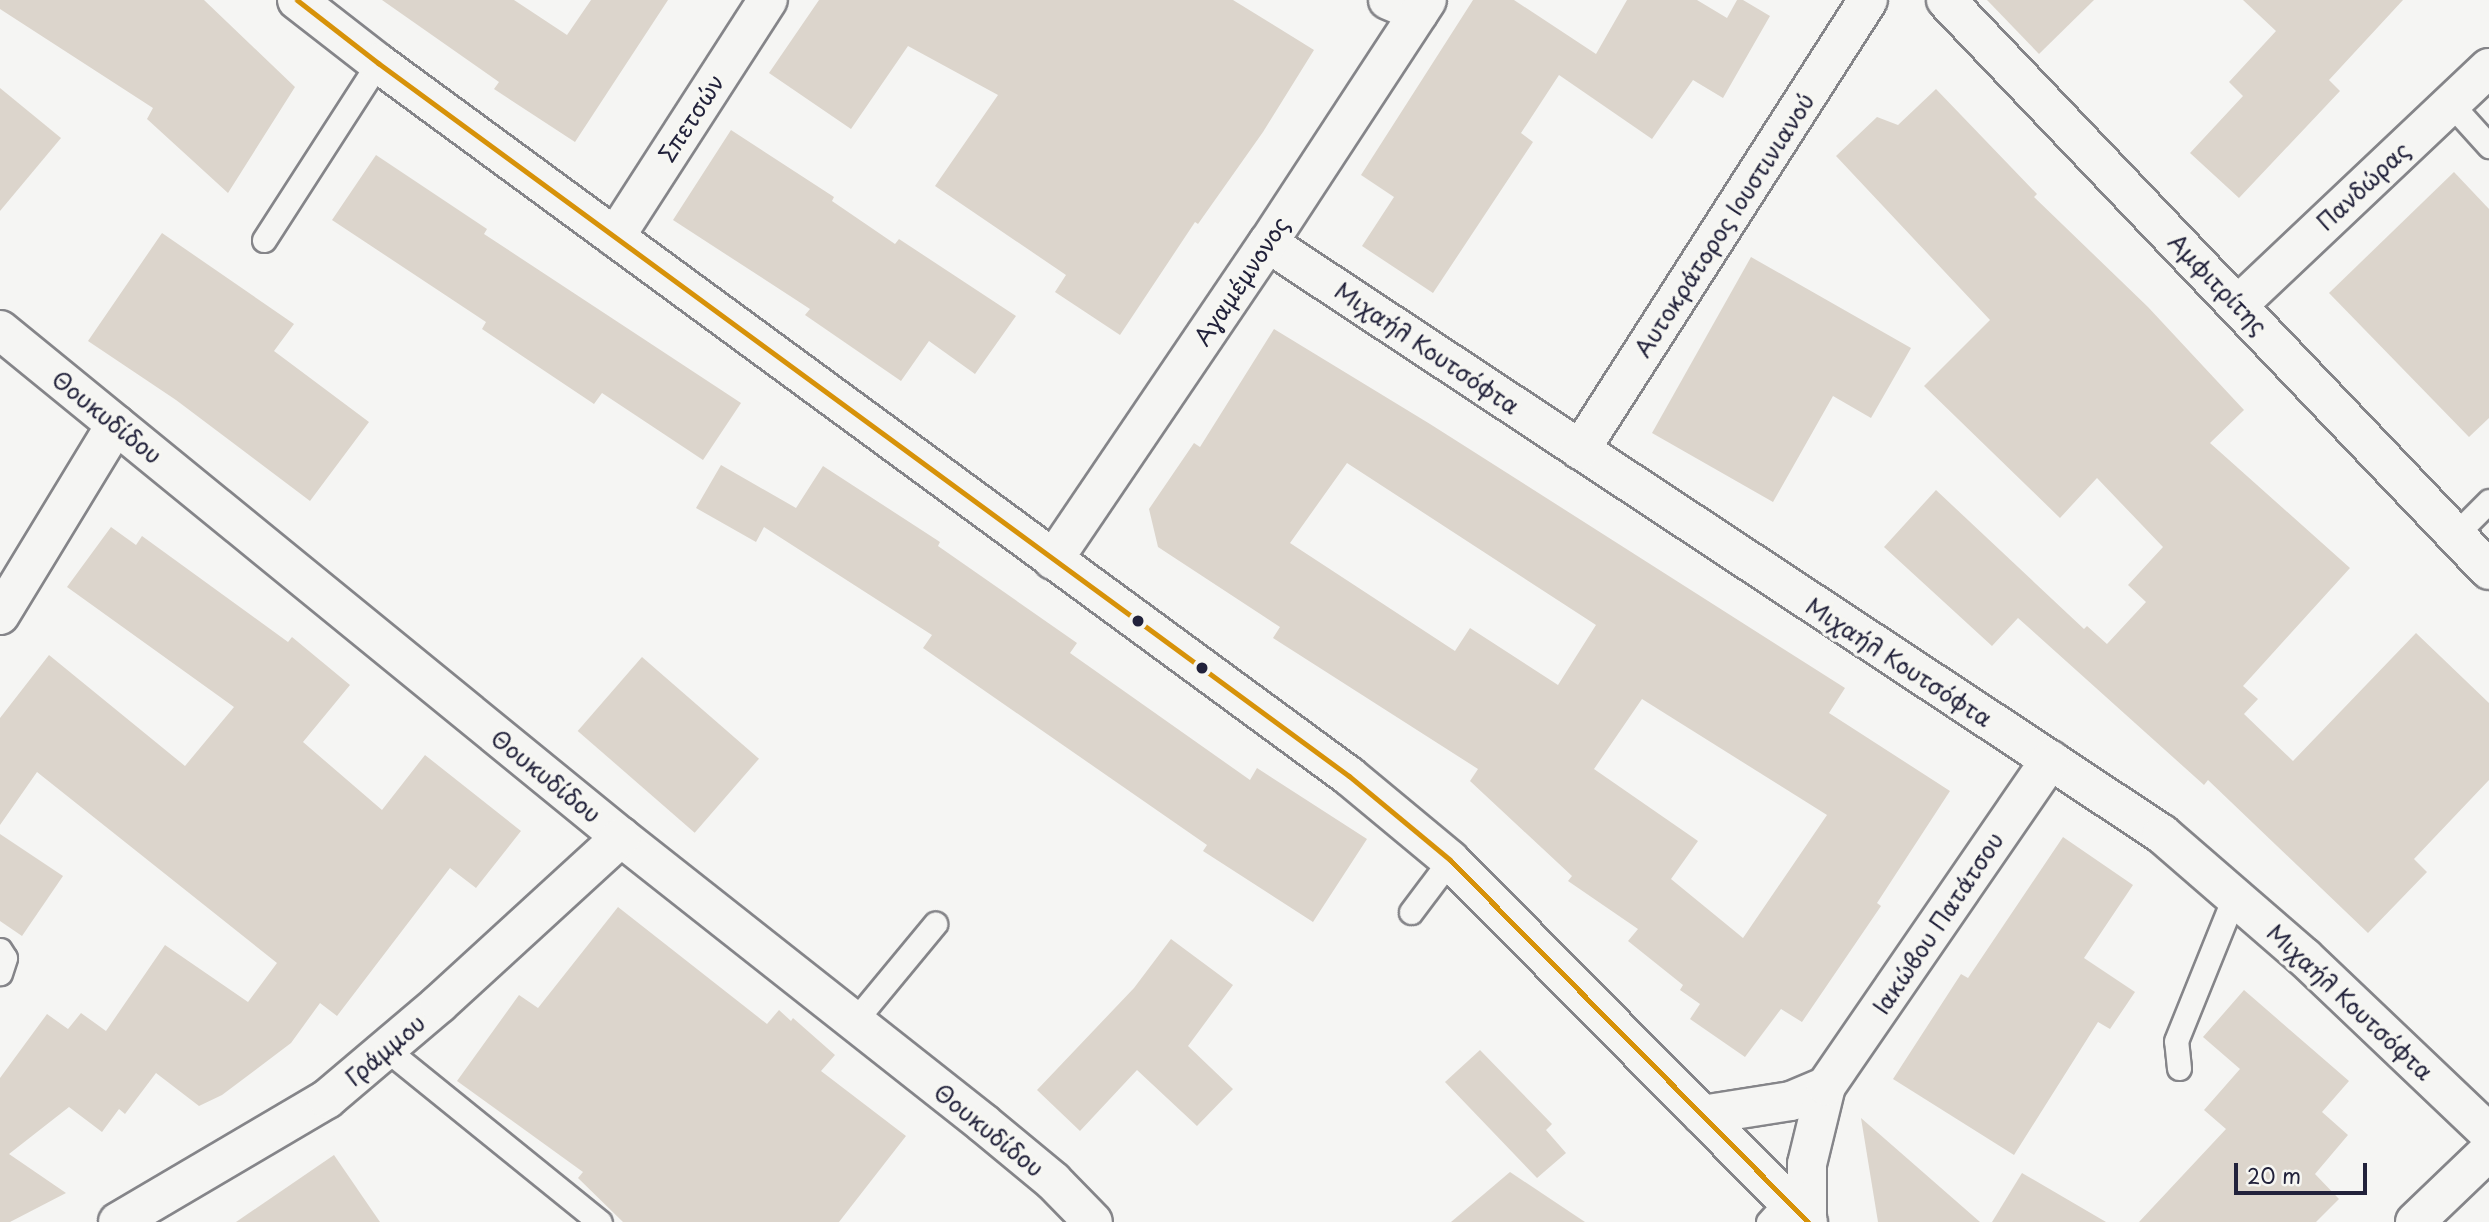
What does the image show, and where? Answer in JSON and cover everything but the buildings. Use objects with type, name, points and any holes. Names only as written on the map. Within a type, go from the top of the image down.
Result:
[{"type":"street","name":"Σπετσών","points":[[615,237],[768,0]]},
{"type":"street","name":"Αυτοκράτορος Ιουστινιανού","points":[[1580,450],[1868,0]]},
{"type":"street","name":"Αμφιτρίτης","points":[[1946,0],[2489,570]]},
{"type":"street","name":"Αγαμέμνονος","points":[[1052,560],[1268,243],[1411,4]]},
{"type":"street","points":[[312,6],[377,64],[1349,776],[1450,860],[1702,1115],[1793,1216]]},
{"type":"street","name":"Πανδώρας","points":[[2238,305],[2489,68]]},
{"type":"street","name":"Μιχαήλ Κουτσόφτα","points":[[1268,243],[2162,834],[2235,895],[2489,1133]]},
{"type":"street","name":"Θουκυδίδου","points":[[0,330],[621,837],[1053,1181],[1093,1222]]},
{"type":"street","points":[[0,615],[116,424]]},
{"type":"street","name":"Ιακώβου Πατάτσου","points":[[1793,1216],[1826,1086],[2050,760]]},
{"type":"street","name":"Γράμμου","points":[[118,1222],[327,1099],[621,837]]},
{"type":"street","points":[[1702,1115],[1791,1101],[1826,1086]]},
{"type":"street","points":[[2415,1222],[2489,1151]]},
{"type":"lane","points":[[264,240],[377,64]]},
{"type":"lane","points":[[2451,104],[2489,146]]},
{"type":"lane","points":[[2455,535],[2489,501]]},
{"type":"lane","points":[[1411,912],[1450,860]]},
{"type":"lane","points":[[2179,1068],[2176,1041],[2235,895]]},
{"type":"lane","points":[[853,1023],[935,924]]},
{"type":"lane","points":[[0,950],[5,958],[0,973]]},
{"type":"lane","points":[[386,1049],[600,1222]]},
{"type":"transit line","points":[[297,0],[378,63],[1349,776],[1450,860],[1808,1222]]}]
